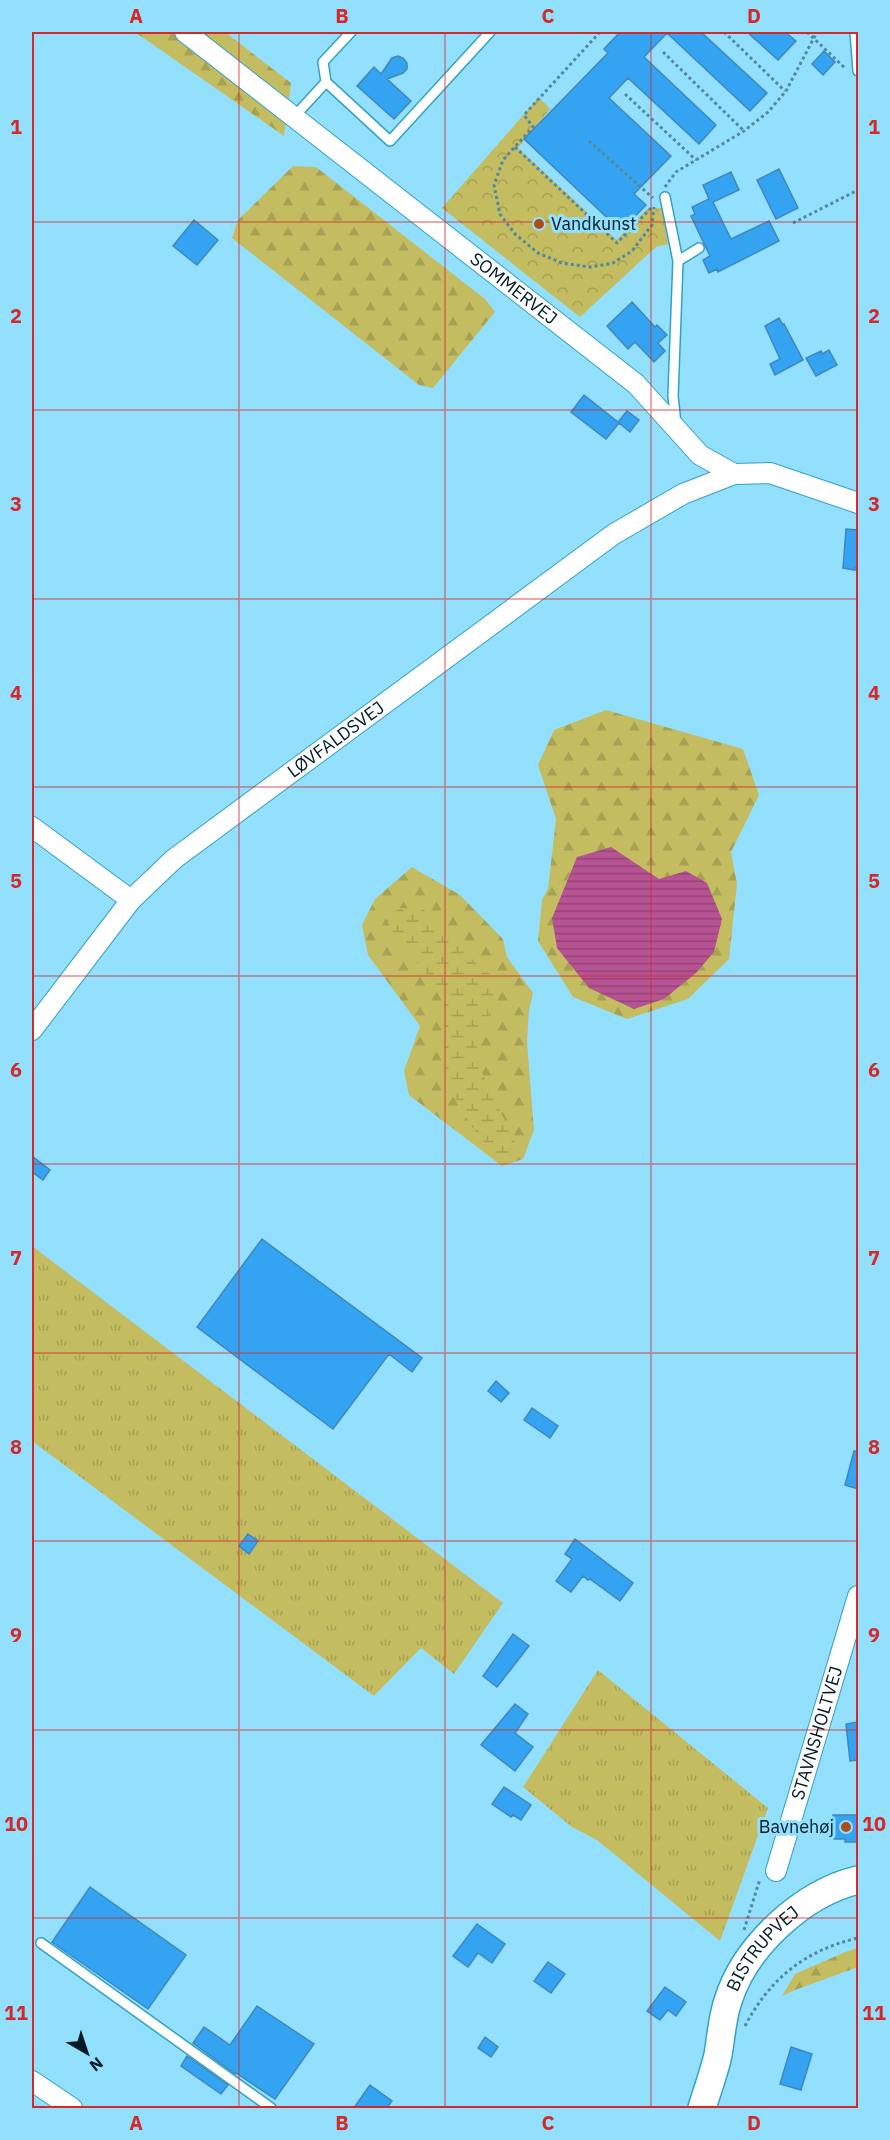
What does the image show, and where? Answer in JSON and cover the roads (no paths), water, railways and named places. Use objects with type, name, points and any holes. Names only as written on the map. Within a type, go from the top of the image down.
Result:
[{"type":"main road","name":"BISTRUPVEJ","points":[[702,2109],[717,2058],[728,2001],[740,1974],[756,1949],[800,1908],[825,1892],[858,1880]]},
{"type":"main road","name":"BISTRUPVEJ","points":[[717,2058],[738,2013],[774,1956],[812,1921],[835,1908],[858,1899]]},
{"type":"street","name":"SOMMERVEJ","points":[[185,32],[636,384],[700,455],[734,474]]},
{"type":"street","points":[[683,494],[696,472],[700,455]]},
{"type":"street","points":[[734,474],[770,473],[858,503]]},
{"type":"street","name":"LØVFALDSVEJ","points":[[32,1030],[131,900],[174,859],[604,541],[683,494],[734,474]]},
{"type":"street","points":[[32,827],[131,900]]},
{"type":"street","name":"STAVNSHOLTVEJ","points":[[776,1871],[858,1596]]},
{"type":"street","points":[[32,2081],[72,2109]]},
{"type":"lane","points":[[351,32],[323,62],[326,82],[390,141],[490,32]]},
{"type":"lane","points":[[855,32],[856,71]]},
{"type":"lane","points":[[294,117],[326,82]]},
{"type":"lane","points":[[661,195],[678,261],[673,396],[676,426]]},
{"type":"lane","points":[[678,261],[699,248]]},
{"type":"lane","points":[[41,1943],[271,2109]]},
{"type":"place","name":"Vandkunst","points":[[539,224]]},
{"type":"place","name":"Bavnehøj","points":[[846,1827]]}]
